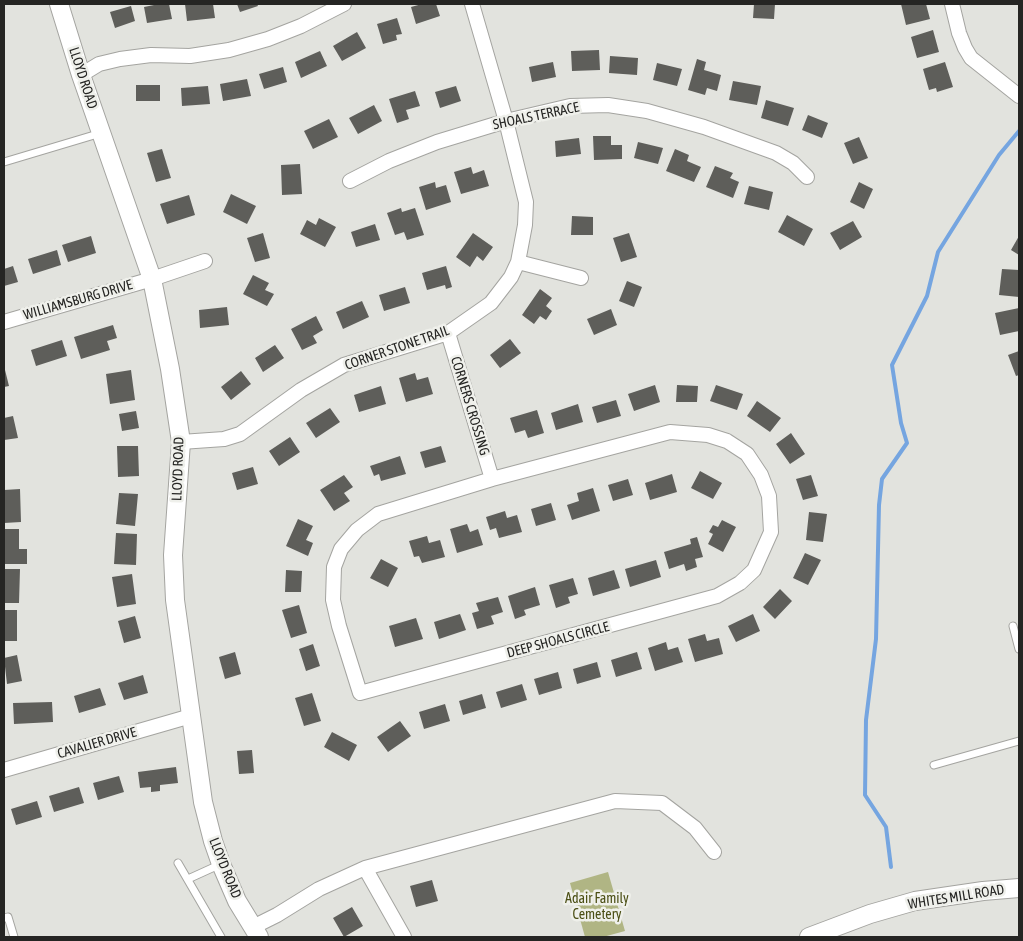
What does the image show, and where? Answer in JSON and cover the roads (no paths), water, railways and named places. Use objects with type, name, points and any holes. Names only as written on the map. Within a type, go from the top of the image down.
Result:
[{"type":"street","name":"LLOYD ROAD","points":[[59,4],[81,75],[152,279],[170,369],[181,442],[173,556],[174,591],[203,802],[212,841],[237,901],[254,934]]},
{"type":"street","points":[[81,75],[99,64],[120,58],[190,56],[229,50],[268,39],[302,26],[344,4]]},
{"type":"street","name":"CORNER STONE TRAIL","points":[[181,442],[224,438],[240,434],[301,390],[344,365],[448,333],[491,303],[511,277],[518,262],[526,225],[526,202],[506,121],[472,4]]},
{"type":"street","points":[[952,4],[959,33],[965,48],[972,58],[1019,96]]},
{"type":"street","name":"SHOALS TERRACE","points":[[350,181],[389,161],[437,142],[506,121],[570,106],[608,105],[647,111],[704,127],[776,153],[793,164],[807,177]]},
{"type":"street","name":"WILLIAMSBURG DRIVE","points":[[4,322],[152,279],[205,261]]},
{"type":"street","points":[[518,262],[581,278]]},
{"type":"street","name":"CORNERS CROSSING","points":[[448,333],[492,479]]},
{"type":"street","name":"DEEP SHOALS CIRCLE","points":[[670,432],[708,435],[727,442],[747,454],[760,475],[769,496],[771,532],[754,570],[740,583],[717,596],[360,693],[333,600],[334,566],[341,549],[357,530],[378,514],[492,479],[670,432]]},
{"type":"street","name":"CAVALIER DRIVE","points":[[4,770],[191,716]]},
{"type":"street","points":[[254,934],[277,915],[319,889],[365,868],[615,801],[662,803],[696,828],[714,852]]},
{"type":"street","points":[[365,868],[404,937]]},
{"type":"street","name":"WHITES MILL ROAD","points":[[809,937],[870,914],[915,901],[1019,888]]},
{"type":"lane","points":[[4,162],[101,133]]},
{"type":"lane","points":[[1013,626],[1019,649]]},
{"type":"lane","points":[[934,765],[1019,741]]},
{"type":"lane","points":[[178,863],[221,937]]},
{"type":"lane","points":[[188,880],[221,864]]},
{"type":"lane","points":[[4,918],[8,917],[14,937]]},
{"type":"waterway","points":[[891,867],[886,827],[865,795],[866,720],[876,639],[879,505],[882,479],[907,443],[901,423],[892,365],[927,296],[938,252],[999,155],[1019,131]]},
{"type":"park label","name":"Adair Family Cemetery","points":[[597,908]]}]
